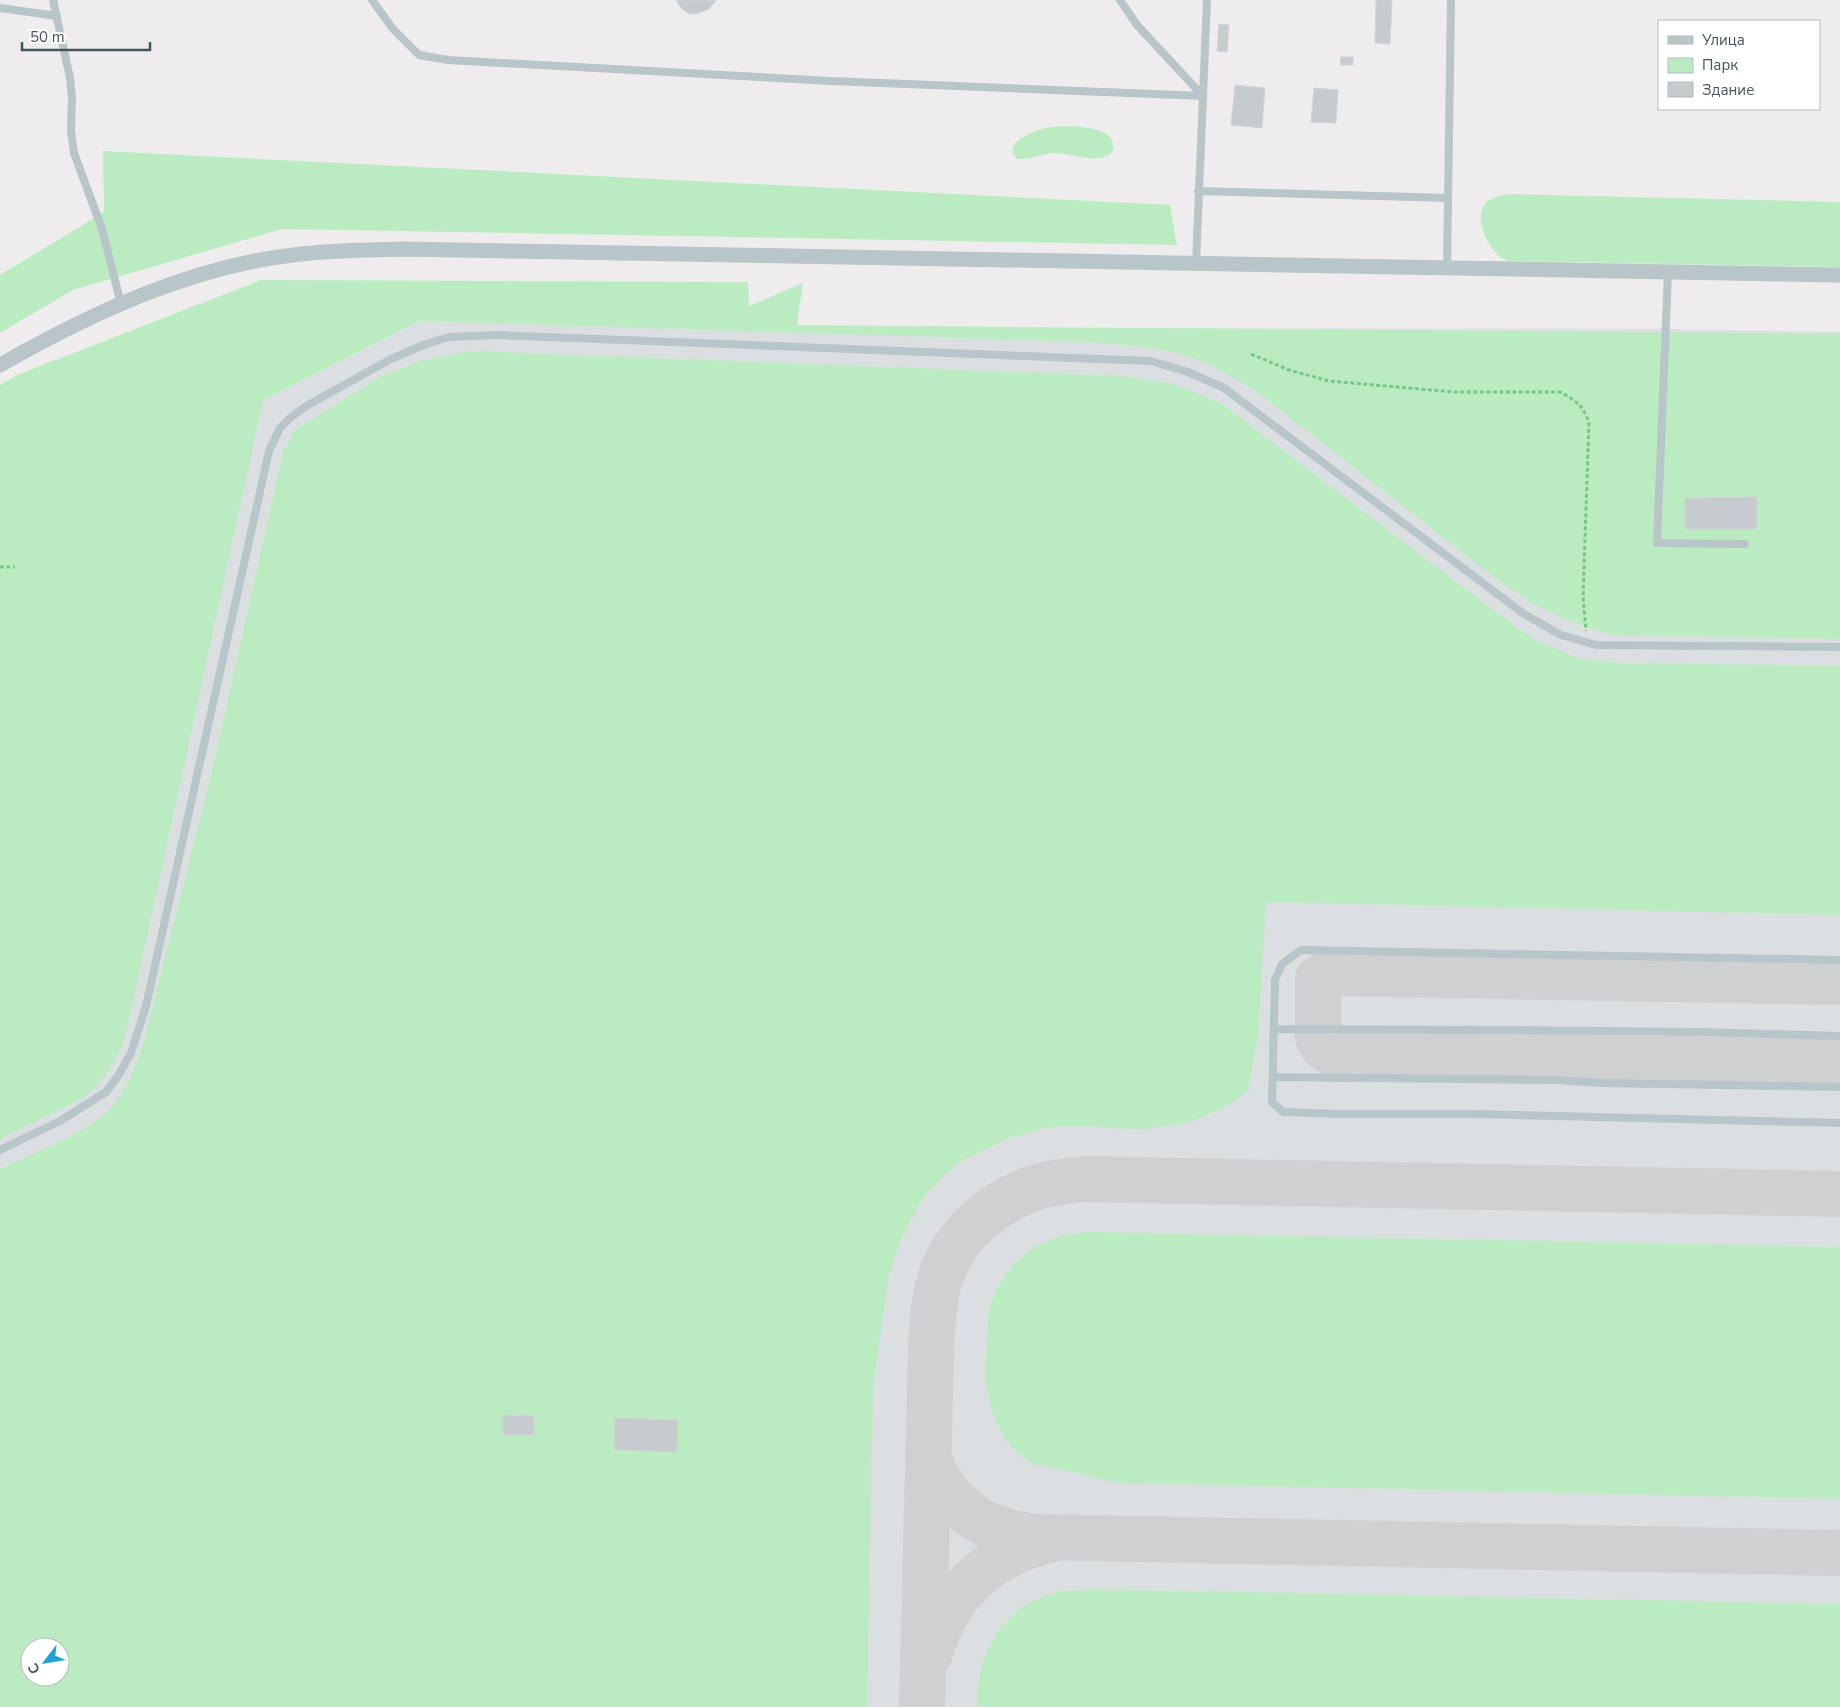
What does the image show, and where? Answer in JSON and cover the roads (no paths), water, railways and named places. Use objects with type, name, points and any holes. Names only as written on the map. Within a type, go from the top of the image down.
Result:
[{"type":"street","points":[[0,365],[34,346],[121,304],[189,278],[292,255],[346,250],[1840,275]]},
{"type":"lane","points":[[53,0],[70,78],[72,97],[71,131],[74,153],[102,230],[121,304]]},
{"type":"lane","points":[[372,0],[393,29],[419,55],[448,60],[831,81],[1202,96]]},
{"type":"lane","points":[[1120,0],[1137,25],[1202,96]]},
{"type":"lane","points":[[1196,264],[1207,0]]},
{"type":"lane","points":[[1447,269],[1451,0]]},
{"type":"lane","points":[[0,8],[57,16]]},
{"type":"lane","points":[[1198,191],[1448,198]]},
{"type":"lane","points":[[1668,272],[1657,543],[1745,544]]},
{"type":"lane","points":[[0,1150],[60,1121],[106,1092],[118,1076],[130,1053],[148,996],[268,451],[280,428],[291,417],[308,405],[391,359],[426,344],[450,337],[497,335],[1151,361],[1188,372],[1224,388],[1524,614],[1561,635],[1596,644],[1840,647]]},
{"type":"lane","points":[[1840,960],[1302,950],[1282,964],[1275,980],[1272,1102],[1283,1112],[1728,1119],[1840,1123]]},
{"type":"lane","points":[[1274,1029],[1509,1030],[1840,1036]]},
{"type":"lane","points":[[1273,1077],[1557,1080],[1609,1083],[1840,1087]]}]
